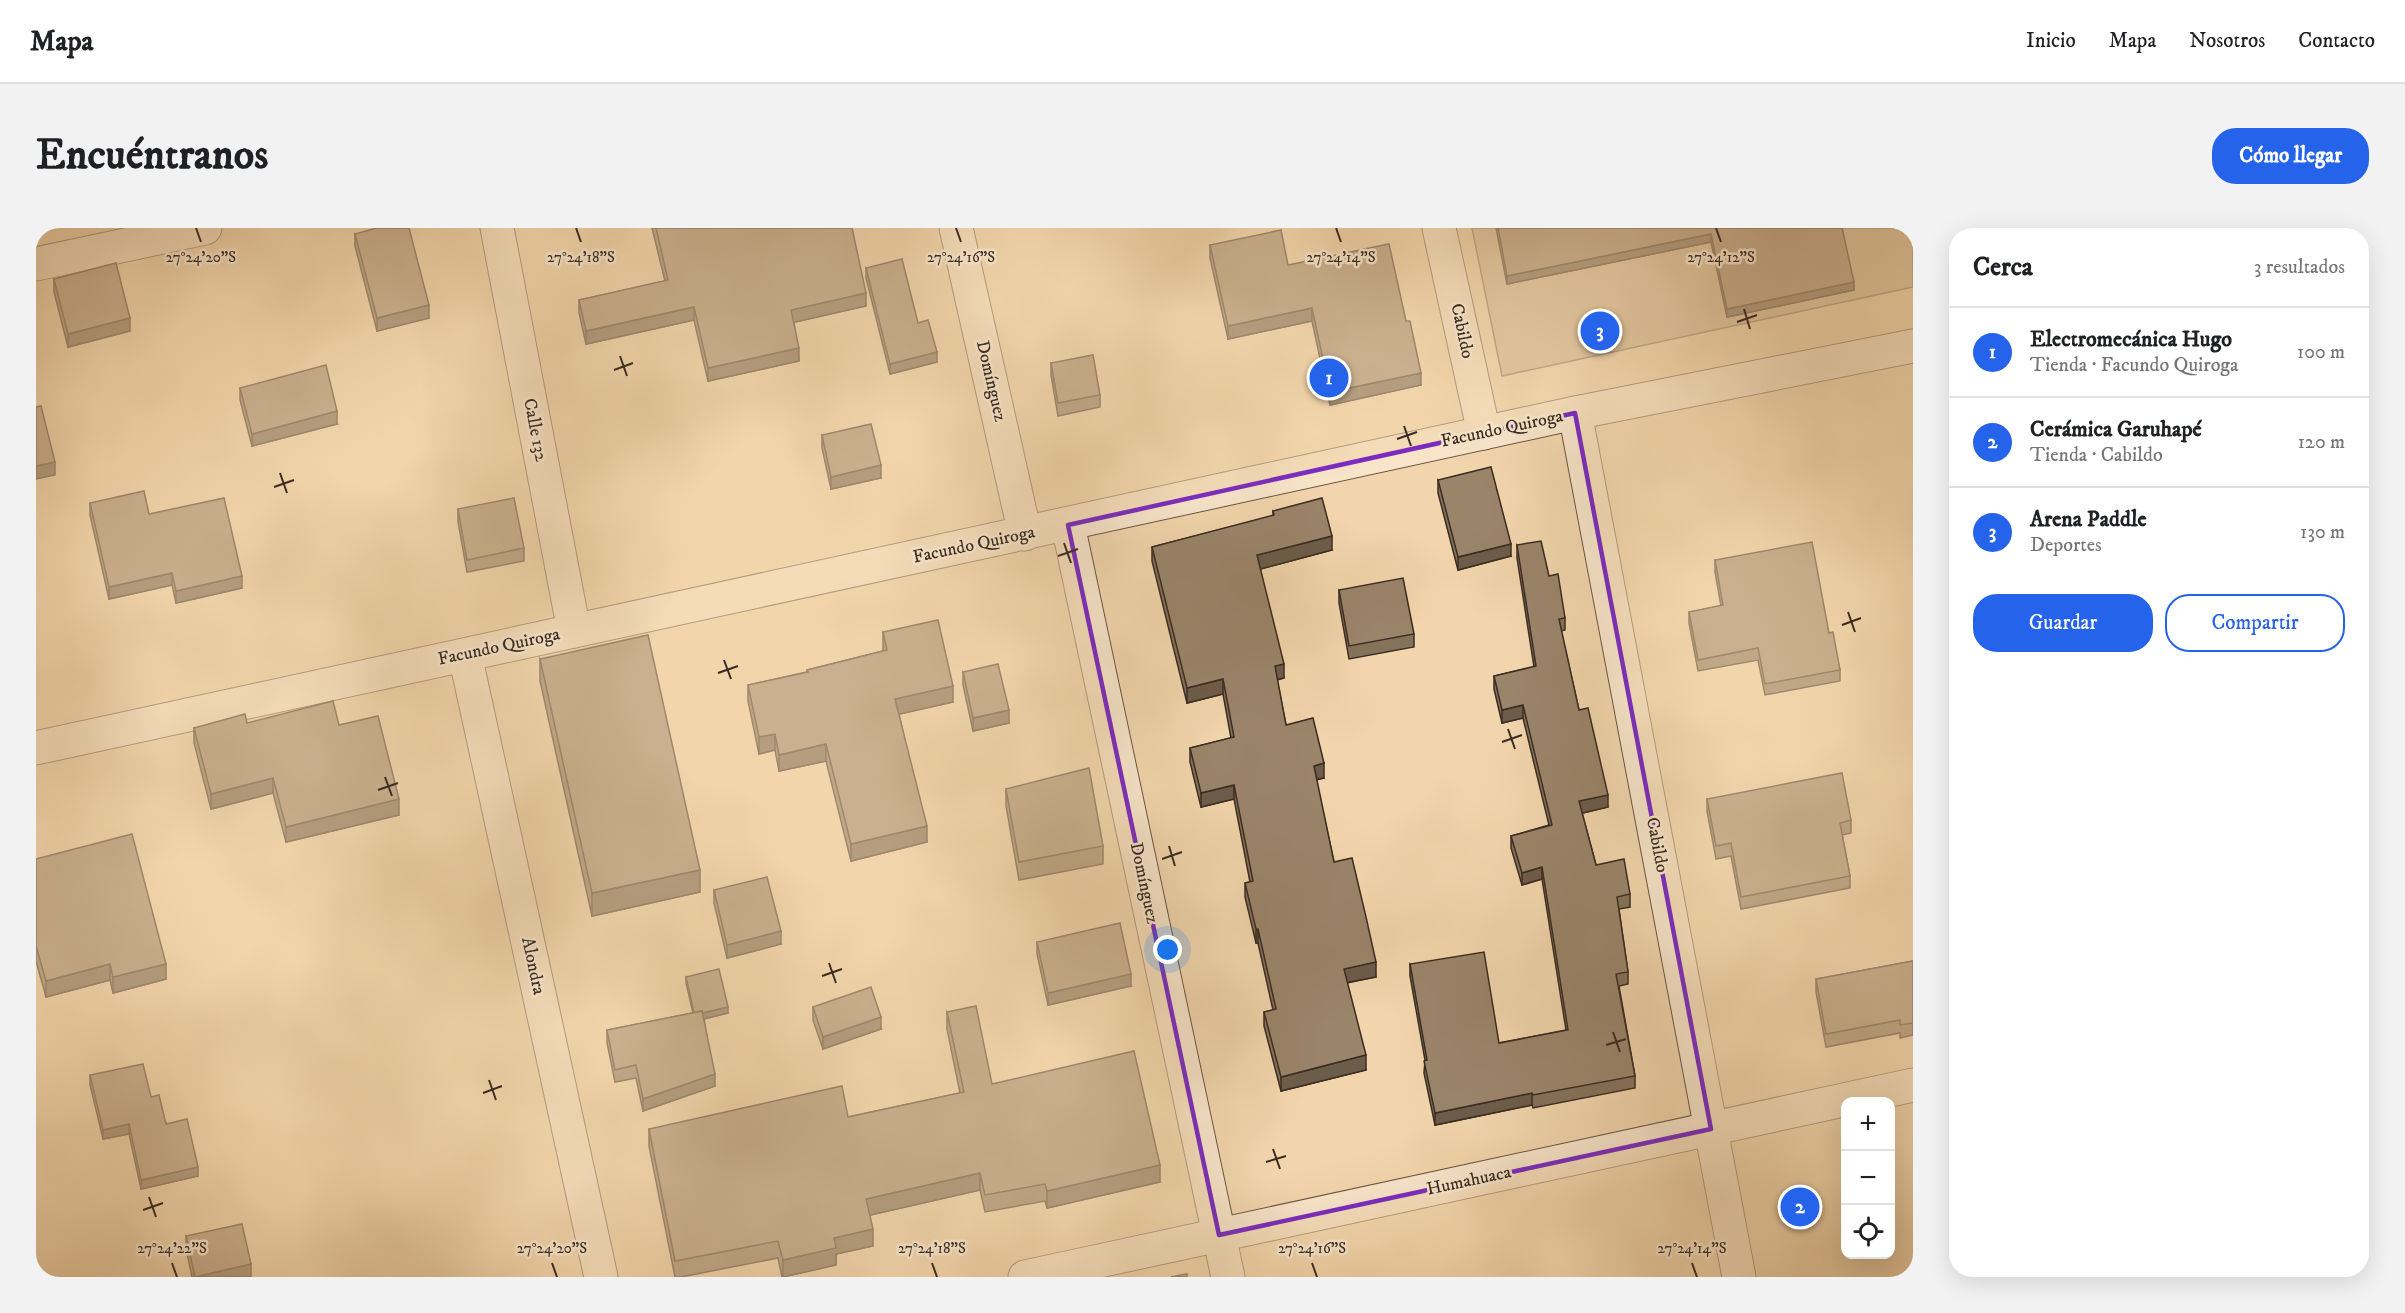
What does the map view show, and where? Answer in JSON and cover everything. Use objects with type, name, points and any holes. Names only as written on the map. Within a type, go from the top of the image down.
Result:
[{"type":"street","points":[[36,264],[205,228]]},
{"type":"street","name":"Calle 132","points":[[497,228],[574,631]]},
{"type":"street","name":"Domínguez","points":[[956,228],[1025,534]]},
{"type":"street","name":"Cabildo","points":[[1440,228],[1484,433]]},
{"type":"street","name":"Facundo Quiroga","points":[[36,748],[1575,413],[1913,346]]},
{"type":"street","name":"Cabildo","points":[[1575,413],[1739,1277]]},
{"type":"street","name":"Domínguez","points":[[1068,525],[1228,1277]]},
{"type":"street","name":"Alondra","points":[[465,655],[601,1277]]},
{"type":"street","name":"Humahuaca","points":[[1026,1277],[1913,1086]]},
{"type":"highlighted area","points":[[1575,413],[1711,1129],[1219,1235],[1068,525]]},
{"type":"shaded area","points":[[1472,228],[1913,228],[1913,287],[1502,376]]},
{"type":"building","points":[[377,228],[409,228],[429,305],[377,318],[355,234]]},
{"type":"building","points":[[656,228],[852,228],[866,293],[791,310],[799,348],[708,368],[694,307],[586,331],[579,300],[668,280]]},
{"type":"building","points":[[1498,228],[1842,228],[1854,282],[1727,309],[1711,234],[1507,276]]},
{"type":"building","points":[[1281,230],[1288,265],[1389,244],[1406,321],[1410,321],[1421,373],[1330,392],[1312,308],[1228,326],[1210,245]]},
{"type":"building","points":[[902,259],[918,323],[928,320],[937,352],[890,364],[866,268]]},
{"type":"building","points":[[116,263],[130,318],[68,334],[54,279]]},
{"type":"building","points":[[1093,355],[1100,395],[1058,403],[1051,363]]},
{"type":"building","points":[[326,365],[337,411],[252,434],[240,388]]},
{"type":"building","points":[[41,406],[55,462],[36,466],[36,407]]},
{"type":"building","points":[[871,424],[881,465],[831,477],[822,435]]},
{"type":"building","points":[[1491,467],[1511,544],[1458,557],[1438,480]]},
{"type":"building","points":[[144,491],[149,514],[224,498],[242,576],[176,591],[172,573],[109,587],[90,503]]},
{"type":"building","points":[[514,498],[524,548],[467,560],[458,509]]},
{"type":"building","points":[[1322,498],[1332,536],[1257,555],[1284,664],[1275,666],[1286,725],[1313,718],[1324,763],[1314,766],[1334,862],[1352,858],[1376,962],[1344,969],[1366,1055],[1281,1077],[1264,1012],[1276,1009],[1245,883],[1253,881],[1234,785],[1201,793],[1190,748],[1234,737],[1223,679],[1187,688],[1152,547],[1274,515],[1273,511]]},
{"type":"building","points":[[1541,541],[1549,576],[1558,574],[1565,618],[1559,619],[1579,710],[1588,708],[1608,795],[1579,801],[1596,865],[1624,859],[1630,894],[1617,897],[1628,972],[1616,974],[1635,1076],[1533,1095],[1532,1093],[1435,1113],[1424,1061],[1427,1060],[1410,964],[1484,952],[1499,1043],[1568,1030],[1542,867],[1522,873],[1511,836],[1552,825],[1523,705],[1502,710],[1494,676],[1536,666],[1517,545]]},
{"type":"building","points":[[1812,542],[1829,633],[1833,632],[1840,670],[1765,684],[1758,648],[1698,660],[1689,612],[1723,605],[1715,560]]},
{"type":"building","points":[[1403,578],[1414,634],[1349,646],[1339,590]]},
{"type":"building","points":[[938,620],[953,686],[895,699],[927,826],[851,844],[826,744],[779,755],[775,734],[759,737],[748,685],[808,672],[807,670],[887,650],[883,632]]},
{"type":"building","points":[[648,635],[700,870],[592,893],[540,659]]},
{"type":"building","points":[[998,664],[1009,710],[973,718],[963,672]]},
{"type":"building","points":[[333,701],[339,725],[378,716],[399,799],[286,827],[273,778],[211,794],[194,728],[245,714],[247,723]]},
{"type":"building","points":[[1089,768],[1103,846],[1019,862],[1006,789]]},
{"type":"building","points":[[1842,773],[1851,820],[1840,823],[1850,876],[1741,897],[1731,843],[1716,846],[1707,799]]},
{"type":"building","points":[[132,834],[166,964],[113,977],[110,964],[46,981],[36,946],[36,859]]},
{"type":"building","points":[[767,877],[781,931],[727,945],[714,890]]},
{"type":"building","points":[[1120,923],[1131,974],[1048,993],[1037,942]]},
{"type":"building","points":[[1913,961],[1913,1023],[1900,1025],[1900,1020],[1826,1034],[1816,979]]},
{"type":"building","points":[[719,969],[728,1007],[694,1013],[686,977]]},
{"type":"building","points":[[871,987],[881,1017],[823,1037],[813,1007]]},
{"type":"building","points":[[976,1006],[992,1084],[1134,1051],[1160,1165],[1047,1191],[1045,1184],[985,1195],[980,1173],[866,1199],[873,1229],[834,1238],[836,1248],[783,1260],[778,1241],[675,1261],[649,1129],[842,1086],[848,1117],[964,1092],[947,1012]]},
{"type":"building","points":[[702,1011],[715,1074],[643,1099],[636,1065],[615,1070],[607,1030]]},
{"type":"building","points":[[143,1064],[151,1097],[159,1095],[166,1124],[187,1119],[198,1167],[141,1180],[129,1124],[103,1130],[90,1075]]},
{"type":"building","points":[[242,1224],[251,1264],[195,1277],[186,1236]]},
{"type":"building","points":[[1187,1274],[1187,1277],[1171,1277]]},
{"type":"place","name":"Arena Paddle","points":[[1600,331]]},
{"type":"place","name":"Electromecánica Hugo","points":[[1329,378]]},
{"type":"place","name":"Cerámica Garuhapé","points":[[1800,1207]]}]
